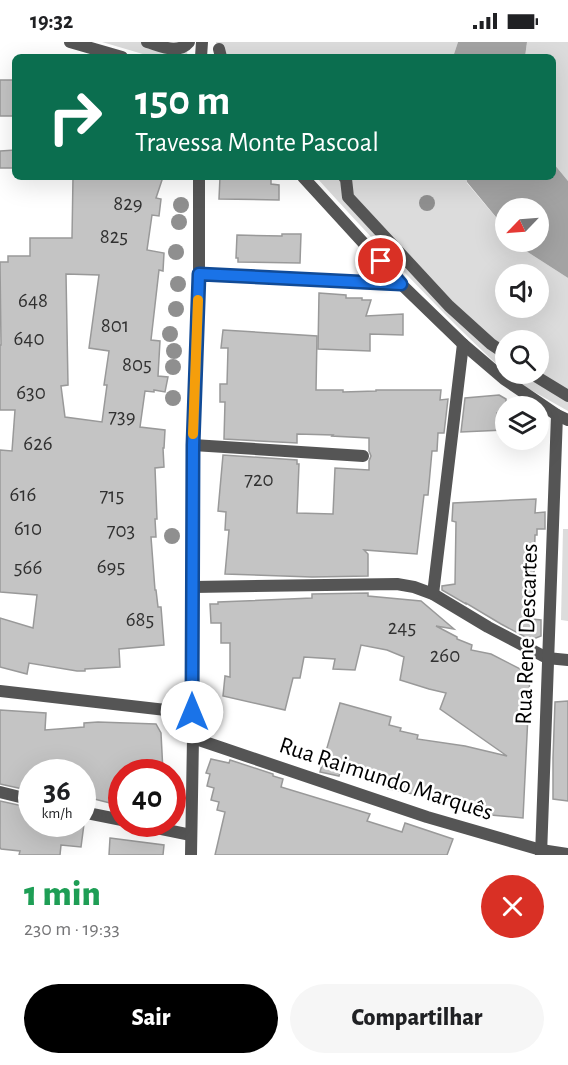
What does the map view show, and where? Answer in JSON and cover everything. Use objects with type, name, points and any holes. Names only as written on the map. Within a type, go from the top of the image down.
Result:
[{"type":"street","points":[[70,42],[112,54]]},
{"type":"street","points":[[147,42],[176,50],[189,42]]},
{"type":"street","points":[[191,855],[193,445],[199,274],[199,180]]},
{"type":"street","points":[[306,180],[401,284],[463,344],[504,379],[563,417]]},
{"type":"street","points":[[346,180],[348,197],[449,306],[495,347]]},
{"type":"street","points":[[199,274],[401,284]]},
{"type":"street","points":[[433,594],[463,344]]},
{"type":"street","points":[[548,384],[568,396]]},
{"type":"street","name":"Rua Rene Descartes","points":[[541,852],[547,658],[563,417]]},
{"type":"street","points":[[193,445],[363,456]]},
{"type":"street","points":[[193,587],[397,584],[414,587],[433,594],[488,627],[547,658],[568,660]]},
{"type":"street","points":[[0,691],[192,712]]},
{"type":"street","name":"Rua Raimundo Marquês","points":[[193,738],[427,817],[541,852],[568,854]]},
{"type":"street","points":[[0,792],[18,796]]},
{"type":"street","points":[[186,834],[191,835]]},
{"type":"shaded area","points":[[102,42],[188,42],[187,54],[143,54]]},
{"type":"shaded area","points":[[216,42],[458,42],[454,54],[216,54]]},
{"type":"shaded area","points":[[458,42],[527,42],[525,54],[454,54]]},
{"type":"shaded area","points":[[527,42],[568,42],[568,181],[556,166],[556,54],[525,54]]},
{"type":"shaded area","points":[[556,166],[568,181],[568,278],[528,252],[549,252],[549,198],[495,198],[495,216],[467,180],[556,180]]},
{"type":"shaded area","points":[[319,180],[466,180],[495,216],[495,252],[528,252],[546,264],[495,264],[495,318],[549,318],[549,266],[568,278],[568,411],[549,400],[549,396],[542,396],[520,384],[549,384],[549,330],[495,330],[495,363],[432,301]]},
{"type":"shaded area","points":[[563,529],[568,529],[568,621],[561,620]]},
{"type":"building","points":[[0,80],[12,80],[12,116],[0,116]]},
{"type":"building","points":[[12,150],[12,168],[0,168],[0,151]]},
{"type":"building","points":[[73,180],[162,180],[156,198],[161,199],[159,216],[152,215],[147,250],[164,253],[163,271],[159,270],[151,340],[160,341],[158,376],[168,377],[165,392],[145,391],[140,427],[165,430],[164,467],[155,468],[156,537],[151,537],[155,590],[158,607],[161,607],[164,645],[119,649],[120,667],[77,671],[29,663],[27,674],[0,667],[0,618],[33,628],[37,595],[0,592],[0,450],[12,451],[15,410],[0,410],[0,262],[8,262],[8,256],[30,256],[30,238],[72,238]],"holes":[[[66,274],[99,275],[89,348],[109,351],[102,422],[65,417],[61,386],[68,385]]]},
{"type":"building","points":[[220,180],[271,180],[271,184],[279,185],[279,200],[219,199]]},
{"type":"building","points":[[282,234],[301,234],[300,263],[238,262],[236,258],[237,235],[282,236]]},
{"type":"building","points":[[319,293],[371,300],[366,316],[403,314],[403,335],[370,334],[370,351],[318,349]]},
{"type":"building","points":[[223,330],[317,336],[316,390],[343,390],[343,392],[441,390],[440,400],[448,399],[444,433],[438,433],[437,451],[432,451],[428,495],[424,495],[417,554],[364,550],[368,554],[368,576],[225,574],[229,530],[225,530],[226,512],[218,511],[223,455],[297,460],[299,464],[297,513],[333,514],[335,468],[369,470],[371,456],[369,438],[297,434],[297,443],[224,439],[225,402],[220,402],[220,384],[227,384],[228,348],[221,348]]},
{"type":"building","points":[[499,395],[501,396],[495,396],[495,430],[461,432],[465,398]]},
{"type":"building","points":[[536,499],[535,513],[545,512],[545,529],[537,529],[537,535],[535,535],[535,586],[532,619],[541,620],[541,636],[531,640],[442,590],[442,586],[455,584],[456,522],[452,521],[453,503]]},
{"type":"building","points":[[368,593],[368,596],[421,601],[454,629],[436,626],[472,645],[471,650],[491,654],[530,674],[523,818],[491,815],[491,813],[457,807],[458,803],[388,789],[389,784],[341,769],[339,776],[320,772],[340,703],[391,717],[389,725],[401,728],[400,731],[418,735],[417,739],[465,746],[507,756],[440,709],[446,693],[400,680],[404,657],[387,650],[361,645],[355,670],[333,669],[335,659],[304,657],[300,678],[293,678],[285,710],[223,696],[225,676],[230,677],[230,643],[221,643],[221,623],[211,623],[210,604],[312,598],[312,594]]},
{"type":"building","points":[[568,701],[568,801],[553,799],[553,758],[555,702]]},
{"type":"building","points":[[0,710],[46,713],[45,730],[84,727],[84,723],[98,722],[156,724],[161,733],[162,759],[108,759],[108,802],[96,800],[96,759],[18,759],[18,788],[0,784]]},
{"type":"building","points":[[211,759],[229,763],[230,760],[273,774],[283,779],[281,787],[370,814],[367,821],[402,832],[405,823],[453,839],[447,855],[215,855],[225,812],[217,810],[219,802],[211,800],[214,788],[207,786],[210,774],[206,773]]},
{"type":"building","points":[[0,801],[18,805],[18,837],[82,837],[81,847],[61,845],[60,855],[19,855],[20,851],[0,847]]},
{"type":"building","points":[[110,838],[164,845],[163,855],[109,855]]},
{"type":"slow traffic","points":[[193,434],[198,300]]},
{"type":"route","points":[[192,712],[193,445],[199,274],[401,284],[381,261]]}]
